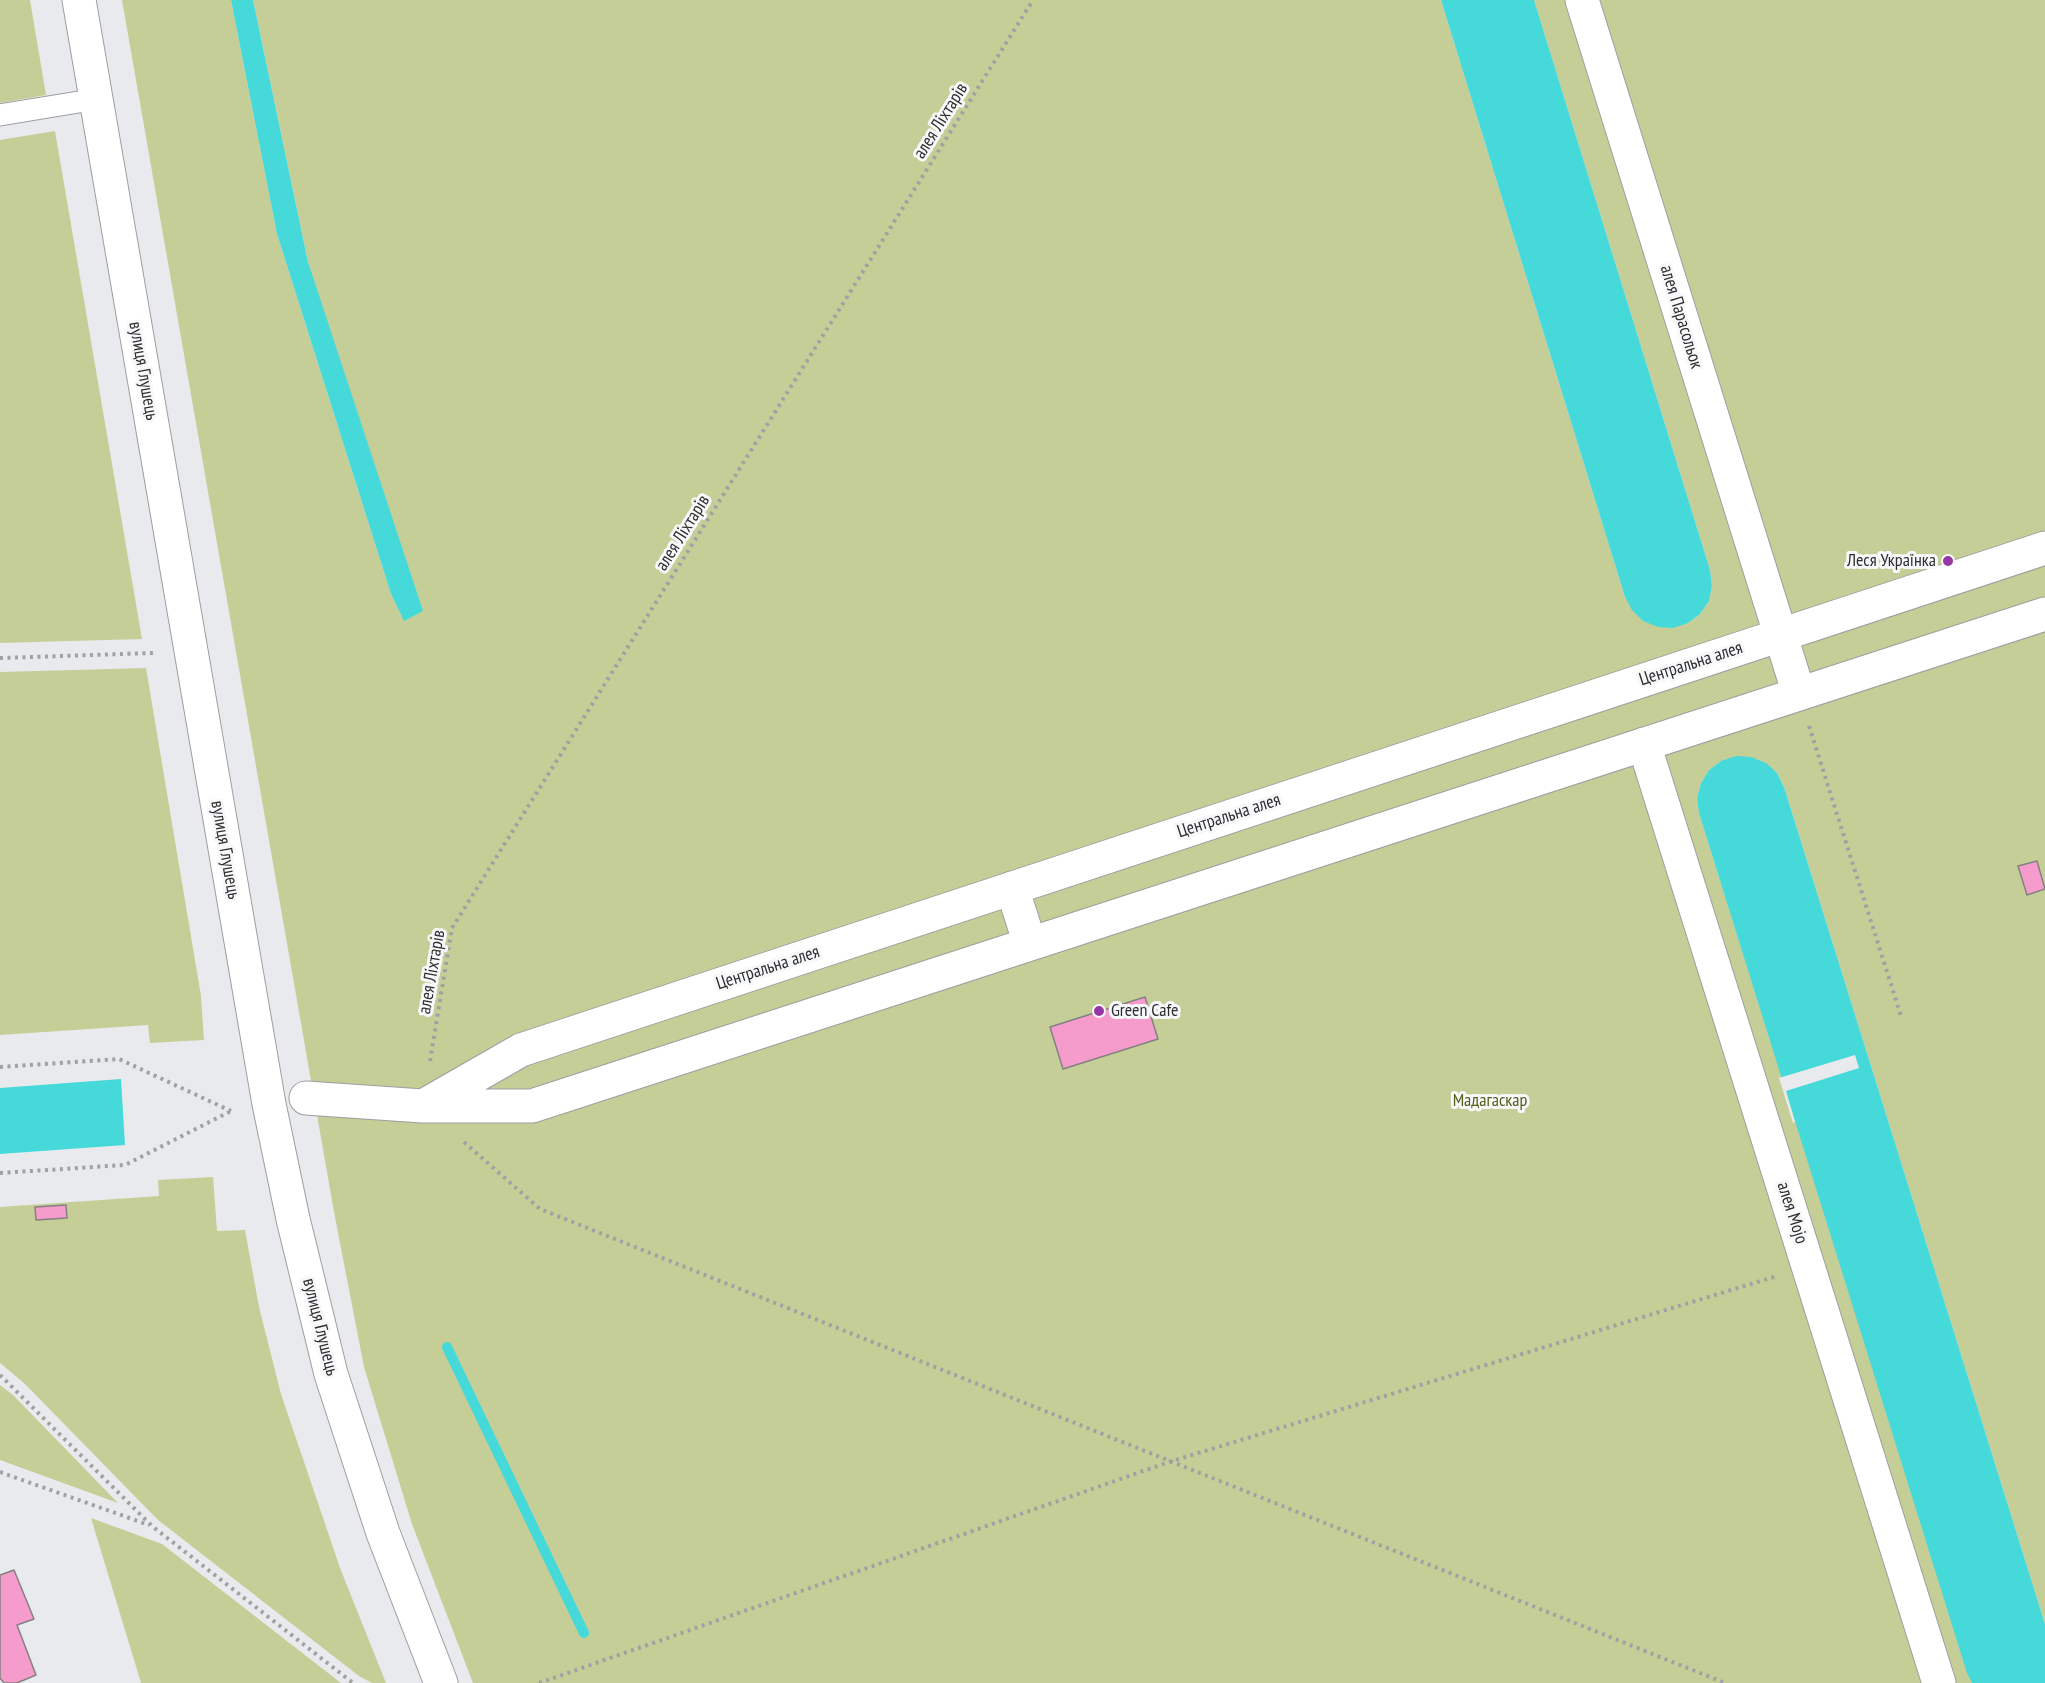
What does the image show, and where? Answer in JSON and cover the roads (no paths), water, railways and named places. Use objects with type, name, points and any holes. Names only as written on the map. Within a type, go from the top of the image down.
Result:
[{"type":"street","name":"вулиця Глушець","points":[[79,0],[267,1092],[293,1219],[331,1374],[383,1533],[441,1683]]},
{"type":"street","name":"алея Парасольок","points":[[1582,0],[1799,694]]},
{"type":"street","name":"Центральна алея","points":[[423,1106],[521,1050],[2045,548]]},
{"type":"street","points":[[306,1098],[423,1106],[532,1106],[2045,614]]},
{"type":"street","name":"алея Mojo","points":[[1644,744],[1939,1683]]},
{"type":"street","points":[[1012,888],[1030,944]]},
{"type":"lane","points":[[0,115],[97,99]]},
{"type":"water","points":[[231,0],[253,0],[308,262],[423,611],[404,621],[391,594],[277,234]]},
{"type":"water","points":[[1441,0],[1534,0],[1710,570],[1712,586],[1709,601],[1700,614],[1688,623],[1673,628],[1658,627],[1643,621],[1632,610],[1625,597]]},
{"type":"water","points":[[1736,756],[1751,757],[1766,763],[1777,773],[1784,787],[2045,1624],[2045,1683],[1972,1683],[1967,1673],[1699,813],[1697,798],[1701,783],[1709,770],[1721,761]]},
{"type":"water","points":[[121,1079],[125,1145],[0,1154],[0,1088]]},
{"type":"waterway","points":[[447,1347],[584,1633]]},
{"type":"place","name":"Леся Українка","points":[[1948,561]]},
{"type":"place","name":"Green Cafe","points":[[1099,1011]]},
{"type":"park label","name":"Мадагаскар","points":[[1490,1101]]}]
